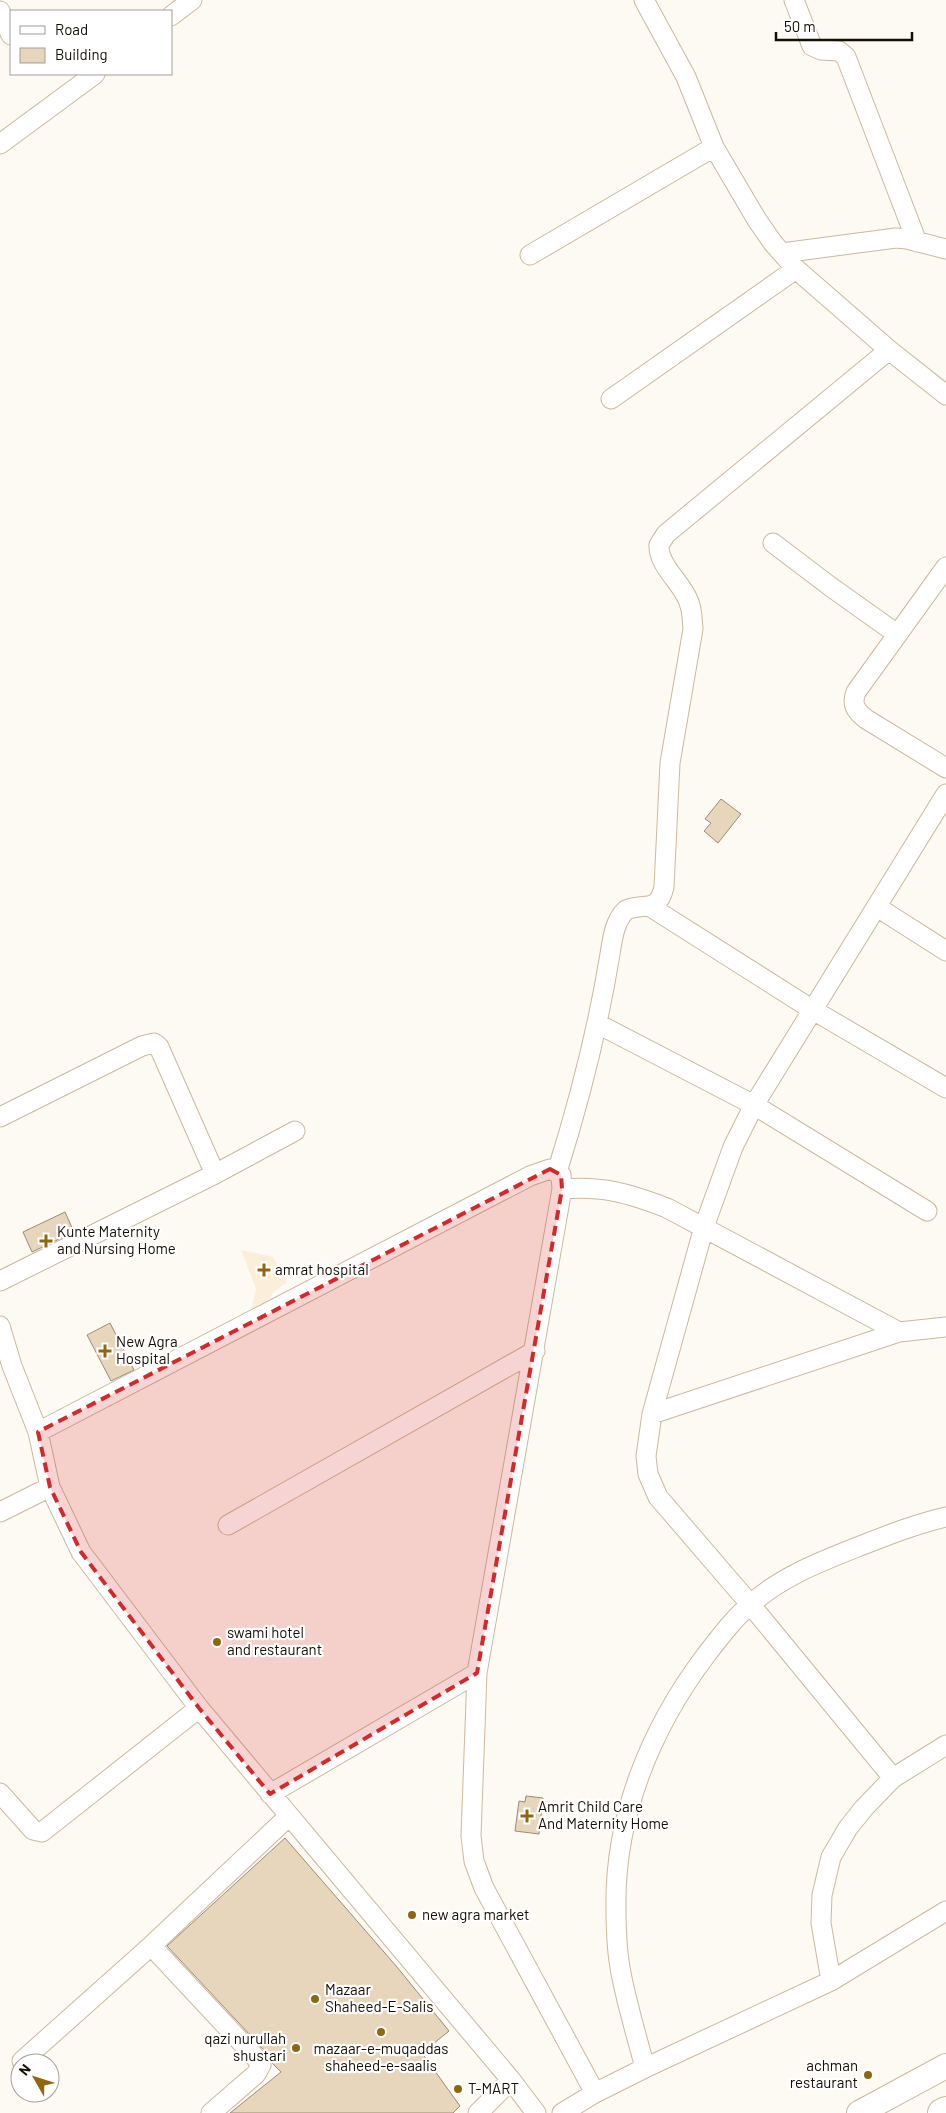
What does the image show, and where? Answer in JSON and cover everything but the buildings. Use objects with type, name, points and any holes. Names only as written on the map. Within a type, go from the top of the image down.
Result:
[{"type":"highway","points":[[942,2113],[946,2111]]},
{"type":"main road","points":[[859,2113],[946,2066]]},
{"type":"street","points":[[172,15],[192,0]]},
{"type":"street","points":[[644,0],[686,77],[714,147],[757,220],[782,253],[796,269],[888,350],[946,395]]},
{"type":"street","points":[[794,0],[812,46],[821,50],[839,50],[846,58],[917,242]]},
{"type":"street","points":[[0,11],[10,32]]},
{"type":"street","points":[[0,144],[94,75]]},
{"type":"street","points":[[530,255],[714,147]]},
{"type":"street","points":[[782,253],[896,238],[946,249]]},
{"type":"street","points":[[611,398],[796,269]]},
{"type":"street","points":[[595,2093],[484,1888],[474,1861],[471,1836],[477,1673],[535,1351],[560,1180],[598,1024],[616,925],[626,910],[649,906],[660,900],[664,887],[670,763],[693,629],[690,603],[661,559],[659,545],[666,534],[888,350]]},
{"type":"street","points":[[773,543],[831,588],[897,634]]},
{"type":"street","points":[[946,567],[856,692],[854,699],[854,707],[866,719],[946,768]]},
{"type":"street","points":[[893,1778],[750,1604],[658,1497],[648,1474],[646,1456],[652,1414],[704,1227],[733,1147],[754,1105],[946,794]]},
{"type":"street","points":[[649,906],[814,1010],[946,1088]]},
{"type":"street","points":[[878,907],[946,951]]},
{"type":"street","points":[[598,1024],[754,1105],[927,1211]]},
{"type":"street","points":[[0,1117],[142,1046],[154,1043],[159,1047],[216,1174]]},
{"type":"street","points":[[0,1281],[216,1174],[295,1131]]},
{"type":"street","points":[[38,1432],[530,1176],[547,1169],[560,1180],[635,1196],[666,1208],[899,1332]]},
{"type":"street","points":[[0,1326],[12,1366],[38,1432],[50,1487],[81,1552],[199,1708],[511,2080],[536,2113]]},
{"type":"street","points":[[652,1414],[899,1332],[946,1327]]},
{"type":"street","points":[[228,1525],[535,1351]]},
{"type":"street","points":[[0,1512],[50,1487]]},
{"type":"street","points":[[645,2068],[620,1972],[617,1885],[620,1846],[626,1815],[640,1772],[662,1726],[684,1687],[722,1634],[750,1604],[773,1587],[798,1572],[897,1531],[946,1517]]},
{"type":"street","points":[[270,1794],[477,1673]]},
{"type":"street","points":[[0,1793],[33,1830],[42,1832],[199,1708]]},
{"type":"street","points":[[831,1981],[821,1923],[822,1895],[831,1857],[848,1828],[893,1778],[946,1745]]},
{"type":"street","points":[[31,2053],[152,1945],[289,1816]]},
{"type":"street","points":[[562,2113],[595,2093],[645,2068],[831,1981],[946,1911]]},
{"type":"street","points":[[152,1945],[261,2065],[256,2074],[211,2113]]},
{"type":"street","points":[[478,2113],[511,2080]]},
{"type":"highlighted area","points":[[550,1169],[561,1175],[562,1189],[477,1673],[270,1794],[199,1708],[81,1552],[50,1487],[38,1432]]},
{"type":"shaded area","name":"amrat hospital","points":[[241,1250],[273,1257],[287,1282],[274,1292],[262,1307],[250,1314],[256,1289]]},
{"type":"place","name":"Kunte Maternity and Nursing Home","points":[[46,1241]]},
{"type":"place","name":"amrat hospital","points":[[264,1270]]},
{"type":"place","name":"New Agra Hospital","points":[[105,1351]]},
{"type":"place","name":"swami hotel and restaurant","points":[[217,1642]]},
{"type":"place","name":"Amrit Child Care And Maternity Home","points":[[527,1816]]},
{"type":"place","name":"new agra market","points":[[412,1915]]},
{"type":"place","name":"Mazaar Shaheed-E-Salis","points":[[315,1999]]},
{"type":"place","name":"mazaar-e-muqaddas shaheed-e-saalis","points":[[381,2032]]},
{"type":"place","name":"qazi nurullah shustari","points":[[296,2048]]},
{"type":"place","name":"achman restaurant","points":[[868,2075]]},
{"type":"place","name":"T-MART","points":[[458,2089]]}]
